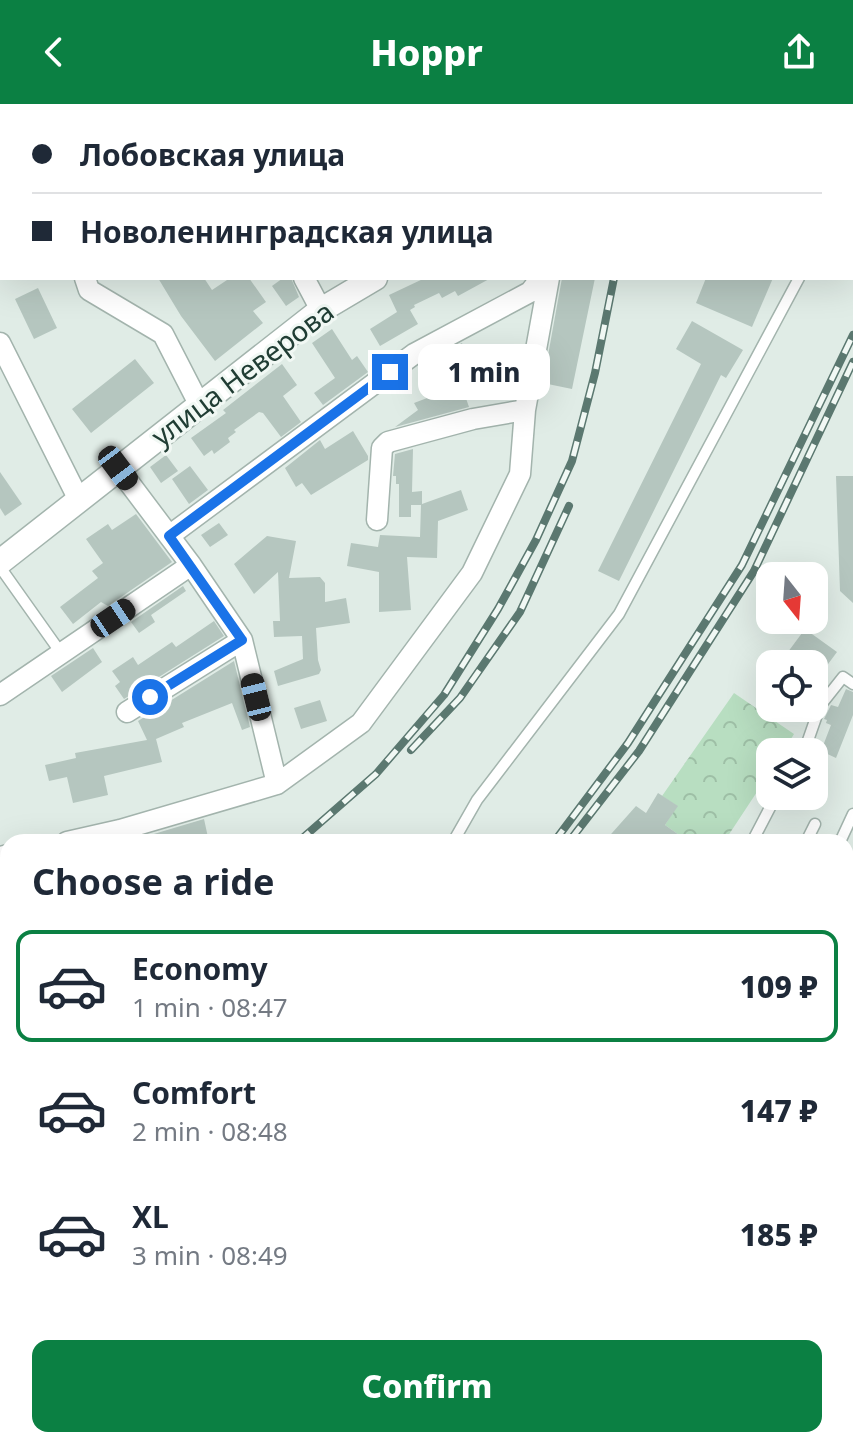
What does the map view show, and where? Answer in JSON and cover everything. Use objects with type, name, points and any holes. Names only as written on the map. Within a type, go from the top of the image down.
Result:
[{"type":"street","points":[[86,280],[89,290],[163,334],[199,404]]},
{"type":"street","points":[[305,280],[321,310]]},
{"type":"street","name":"улица Неверова","points":[[0,565],[118,468],[321,310],[372,280]]},
{"type":"street","points":[[169,536],[414,354],[530,292],[539,280]]},
{"type":"street","points":[[102,834],[277,784],[361,723],[472,573],[520,474],[525,410],[549,280]]},
{"type":"street","points":[[0,343],[79,500]]},
{"type":"street","points":[[377,520],[382,448],[388,442],[473,419],[525,410]]},
{"type":"street","points":[[118,468],[191,565],[242,640],[277,784]]},
{"type":"street","points":[[0,695],[191,565]]},
{"type":"street","points":[[127,712],[242,640]]},
{"type":"lane","points":[[458,834],[477,800],[619,614],[798,280]]},
{"type":"lane","points":[[0,565],[61,653]]},
{"type":"lane","points":[[809,738],[820,706],[843,677],[853,684]]},
{"type":"lane","points":[[756,834],[769,810]]},
{"type":"lane","points":[[849,832],[853,814]]},
{"type":"lane","points":[[810,834],[815,824]]},
{"type":"green space","points":[[734,693],[756,708],[756,722],[776,722],[794,734],[792,738],[756,738],[756,793],[729,834],[678,834],[665,825],[677,806],[662,796]]},
{"type":"building","points":[[159,280],[205,280],[212,290],[227,280],[250,280],[266,302],[253,311],[263,323],[215,361],[181,316]]},
{"type":"building","points":[[280,280],[292,280],[299,297],[286,306],[272,286]]},
{"type":"building","points":[[421,280],[487,280],[458,296],[455,291],[442,298],[439,293],[414,305],[410,310],[418,324],[380,346],[370,329],[397,312],[389,295]]},
{"type":"building","points":[[562,280],[595,280],[572,389],[543,383]]},
{"type":"building","points":[[705,280],[772,280],[752,327],[696,303]]},
{"type":"building","points":[[38,288],[57,328],[34,339],[15,299]]},
{"type":"building","points":[[692,321],[743,350],[726,378],[721,375],[619,581],[598,571],[701,364],[676,349]]},
{"type":"building","points":[[332,329],[352,360],[357,356],[368,372],[323,405],[314,393],[335,378],[312,343]]},
{"type":"building","points":[[462,343],[473,373],[459,378],[469,407],[395,427],[418,410],[414,403],[443,392],[434,370],[452,364],[447,351]]},
{"type":"building","points":[[135,359],[154,383],[91,433],[72,409]]},
{"type":"building","points":[[282,364],[297,385],[283,396],[301,422],[281,437],[259,412],[234,430],[236,432],[228,438],[230,442],[214,454],[212,450],[204,456],[191,438],[226,413],[223,410]]},
{"type":"building","points":[[353,431],[368,460],[311,495],[302,483],[296,487],[285,468],[320,440],[325,449]]},
{"type":"building","points":[[413,449],[412,492],[422,491],[422,504],[461,490],[468,510],[438,521],[437,558],[407,557],[411,610],[379,612],[379,572],[347,566],[351,543],[378,547],[380,535],[420,537],[421,505],[411,505],[411,517],[399,517],[399,484],[393,476],[395,454]]},
{"type":"building","points":[[166,455],[178,471],[161,483],[150,467]]},
{"type":"building","points":[[190,466],[208,490],[189,504],[172,479]]},
{"type":"building","points":[[0,472],[22,504],[5,516],[0,508]]},
{"type":"building","points":[[836,476],[853,476],[853,603],[840,591]]},
{"type":"building","points":[[136,514],[172,562],[108,606],[101,602],[73,624],[60,607],[98,578],[92,571],[103,563],[86,539],[108,524],[112,530]]},
{"type":"building","points":[[219,523],[228,535],[210,547],[201,535]]},
{"type":"building","points":[[267,536],[296,541],[289,578],[320,577],[325,583],[325,602],[346,598],[350,623],[316,628],[319,674],[278,686],[274,671],[303,659],[302,636],[274,637],[273,621],[280,621],[278,572],[254,594],[234,564]]},
{"type":"building","points":[[183,586],[186,591],[151,615],[155,622],[139,633],[131,622]]},
{"type":"building","points":[[214,621],[224,636],[124,699],[115,686],[120,682],[112,671],[133,657],[138,665],[172,642],[176,647]]},
{"type":"building","points":[[801,634],[812,634],[837,652],[828,664],[828,650],[789,650]]},
{"type":"building","points":[[93,648],[102,662],[62,692],[51,676]]},
{"type":"building","points":[[234,661],[250,727],[242,730],[232,703],[182,723],[184,727],[156,739],[162,762],[104,776],[108,795],[73,803],[67,777],[49,781],[45,765],[76,758],[75,753],[147,740],[138,721]]},
{"type":"building","points":[[846,689],[853,692],[853,715],[836,758],[828,754],[826,738],[831,725],[826,723],[831,705],[838,707]]},
{"type":"building","points":[[320,700],[327,721],[301,729],[294,708]]},
{"type":"building","points":[[658,793],[678,806],[665,825],[678,834],[611,834],[636,806],[646,813]]},
{"type":"building","points":[[204,819],[207,834],[154,834]]},
{"type":"railway","points":[[307,834],[376,774],[444,695],[498,609],[536,540],[572,461],[595,373],[614,280]]},
{"type":"railway","points":[[560,834],[628,743],[742,565],[853,335]]},
{"type":"railway","points":[[575,834],[639,751],[754,571],[853,362]]},
{"type":"railway","points":[[411,750],[460,698],[520,612],[569,506]]},
{"type":"route","points":[[150,697],[242,640],[169,536],[390,372]]}]
